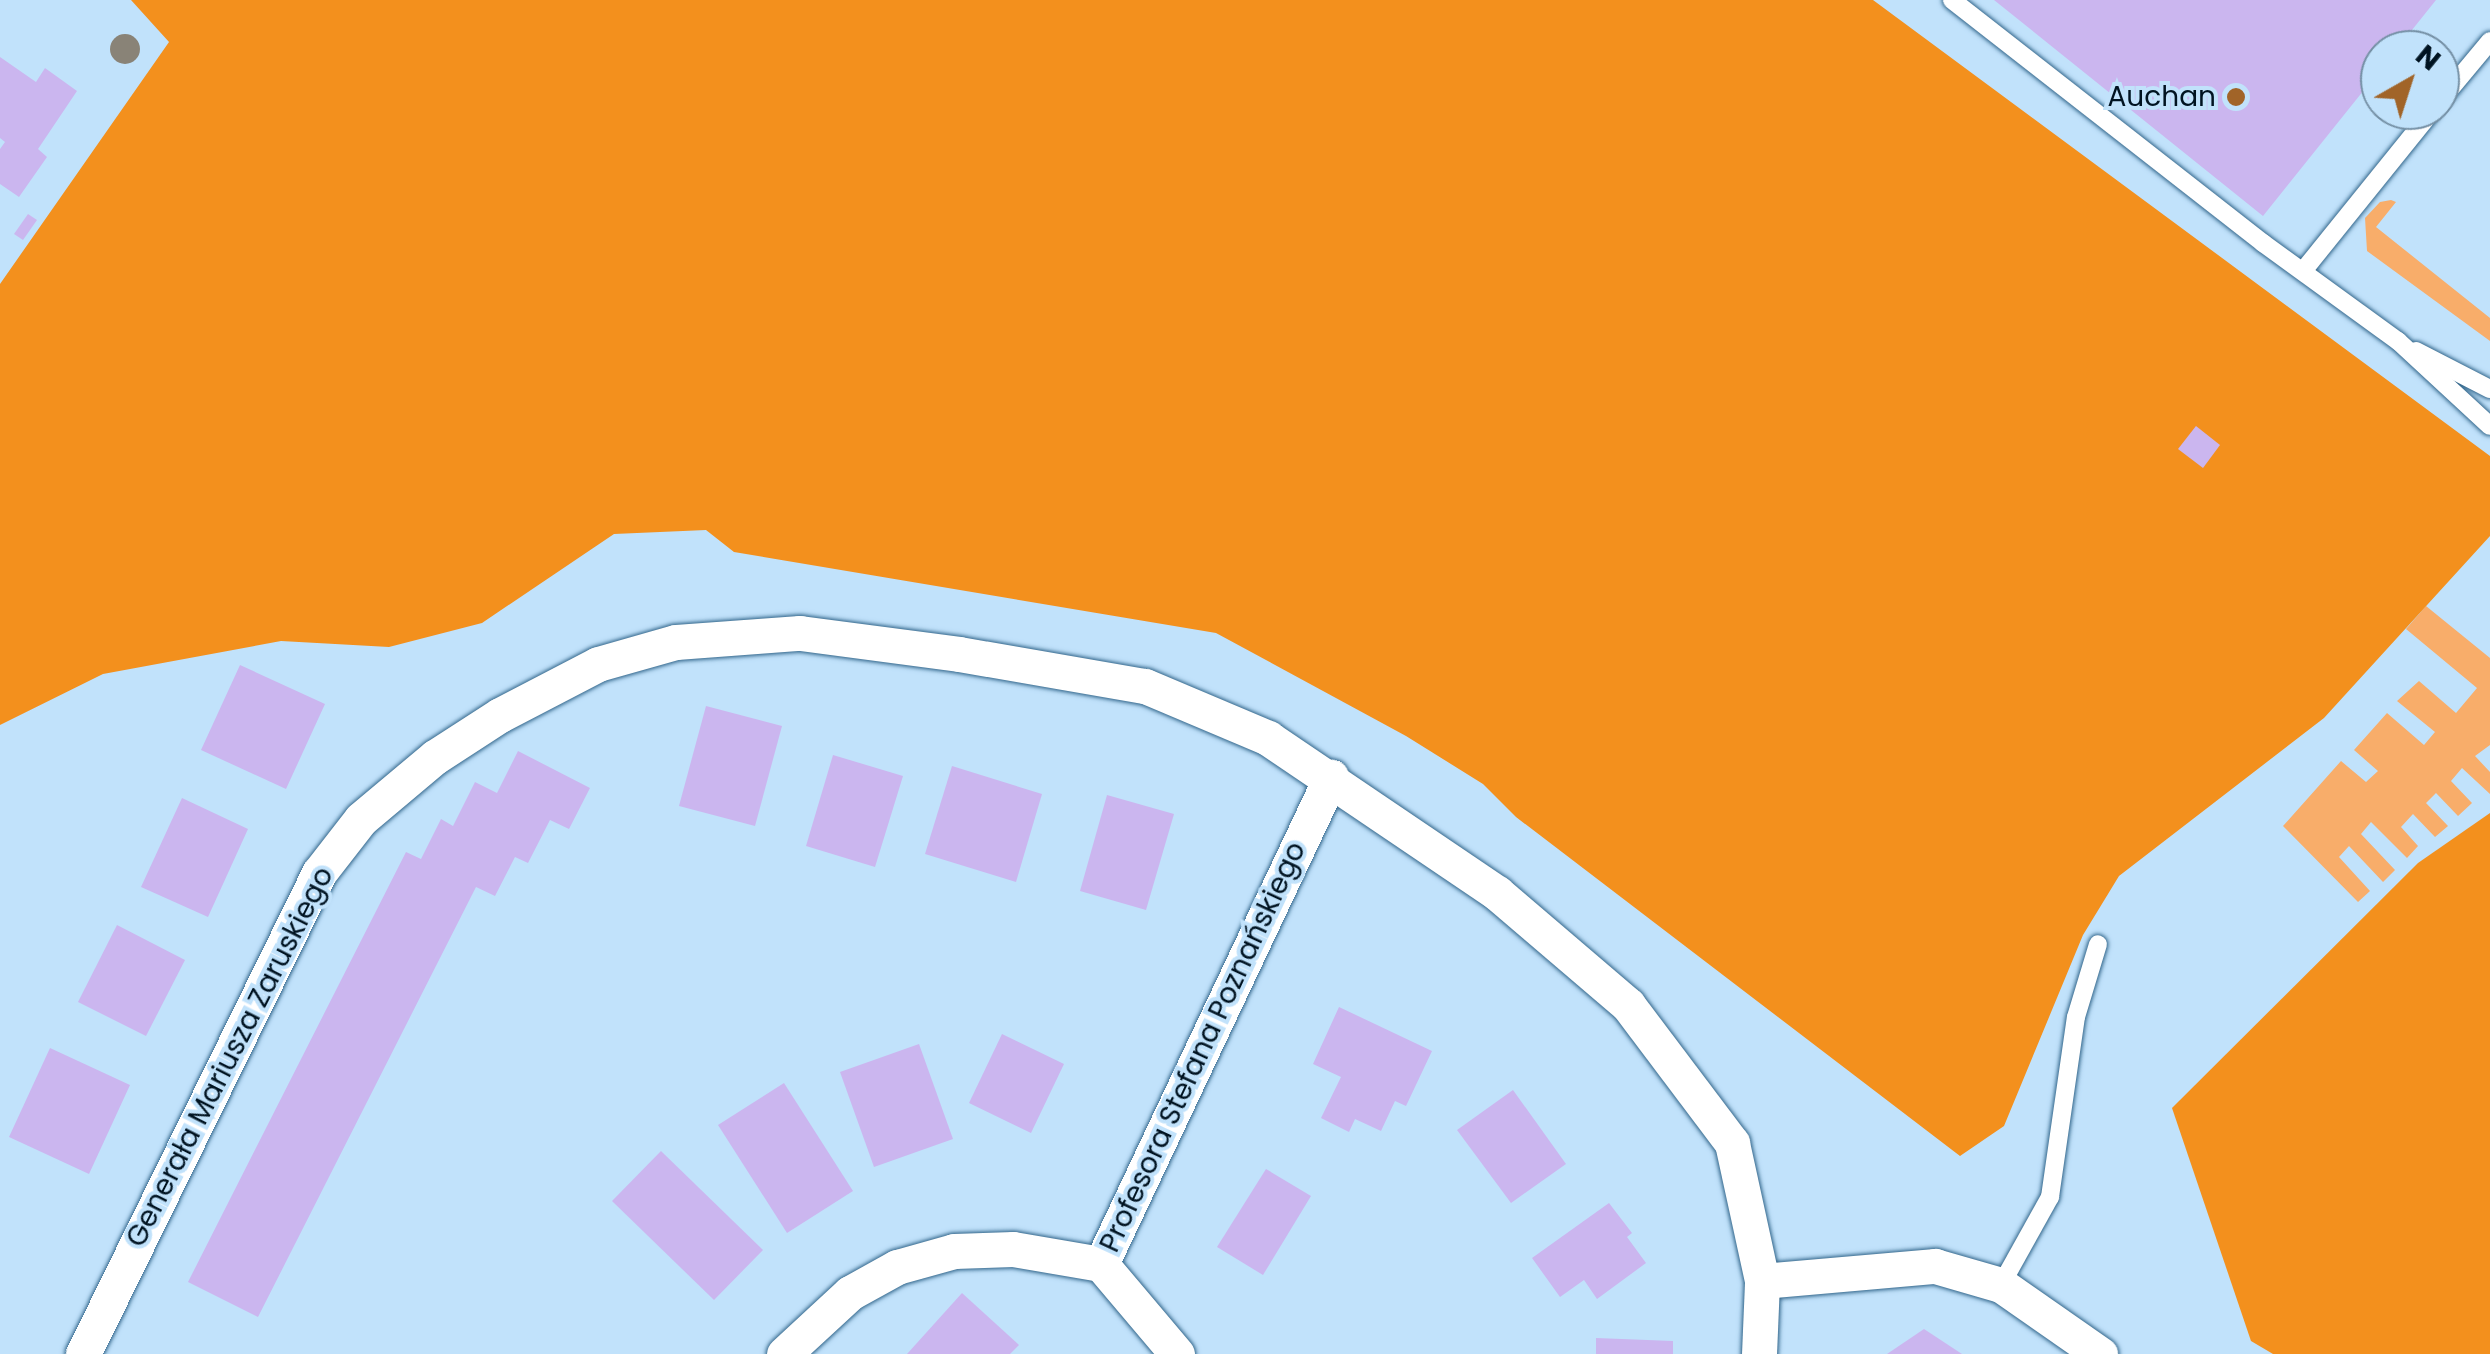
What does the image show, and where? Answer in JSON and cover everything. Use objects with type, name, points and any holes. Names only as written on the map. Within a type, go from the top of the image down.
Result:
[{"type":"street","name":"Generała Mariusza Zaruskiego","points":[[83,1354],[319,874],[361,819],[435,757],[500,715],[598,664],[676,642],[800,634],[959,654],[1145,686],[1268,738],[1497,894],[1628,1005],[1732,1143],[1762,1281],[1759,1354]]},
{"type":"street","name":"Profesora Stefana Poznańskiego","points":[[1176,1354],[1101,1264],[1331,778]]},
{"type":"street","points":[[784,1354],[850,1293],[897,1267],[954,1250],[1013,1249],[1101,1264]]},
{"type":"street","points":[[1762,1281],[1936,1266],[2001,1285],[2100,1354]]},
{"type":"lane","points":[[1952,0],[2398,341],[2490,426]]},
{"type":"lane","points":[[2460,77],[2490,41]]},
{"type":"lane","points":[[2303,271],[2417,130]]},
{"type":"lane","points":[[2398,341],[2490,389]]},
{"type":"lane","points":[[2001,1285],[2050,1197],[2076,1017],[2098,944]]},
{"type":"shaded area","points":[[131,0],[1873,0],[2490,456],[2490,536],[2324,718],[2119,876],[2083,935],[2004,1126],[1960,1156],[1516,817],[1483,784],[1406,736],[1216,633],[734,552],[706,530],[614,534],[482,623],[389,647],[281,641],[103,674],[0,725],[0,284],[169,42]]},
{"type":"shaded area","points":[[2380,202],[2396,202],[2376,227],[2490,318],[2490,341],[2367,251],[2365,218]]},
{"type":"shaded area","points":[[2426,606],[2490,658],[2490,745],[2475,756],[2490,772],[2490,794],[2462,768],[2451,781],[2472,803],[2458,816],[2436,793],[2426,803],[2448,826],[2435,837],[2413,814],[2401,827],[2418,846],[2407,858],[2371,822],[2361,834],[2395,870],[2383,882],[2349,846],[2339,857],[2370,891],[2358,902],[2283,826],[2341,761],[2366,782],[2378,771],[2354,750],[2387,713],[2424,745],[2435,732],[2397,701],[2419,681],[2456,713],[2477,688],[2406,629]]},
{"type":"shaded area","points":[[2490,813],[2490,1354],[2273,1354],[2251,1341],[2172,1108],[2418,863]]},
{"type":"building","name":"Auchan","points":[[1994,0],[2436,0],[2412,30],[2360,30],[2360,95],[2263,216]]},
{"type":"building","points":[[0,57],[36,82],[45,68],[77,91],[38,149],[47,157],[19,197],[0,184],[0,149],[5,142],[0,138]]},
{"type":"building","points":[[28,214],[37,220],[23,240],[14,234]]},
{"type":"building","points":[[2196,426],[2220,445],[2203,468],[2178,449]]},
{"type":"building","points":[[240,665],[325,704],[286,789],[201,750]]},
{"type":"building","points":[[706,706],[782,726],[755,826],[679,806]]},
{"type":"building","points":[[518,751],[590,788],[569,829],[550,820],[528,863],[515,857],[495,896],[476,887],[258,1317],[188,1282],[406,852],[421,859],[441,819],[453,826],[475,782],[497,793]]},
{"type":"building","points":[[833,755],[903,776],[875,867],[806,846]]},
{"type":"building","points":[[952,766],[1042,794],[1016,882],[925,854]]},
{"type":"building","points":[[1107,795],[1174,814],[1146,910],[1080,891]]},
{"type":"building","points":[[182,798],[248,829],[208,917],[141,887]]},
{"type":"building","points":[[117,925],[185,960],[146,1036],[78,1002]]},
{"type":"building","points":[[1339,1007],[1432,1051],[1406,1106],[1395,1101],[1381,1131],[1355,1119],[1349,1132],[1321,1118],[1341,1077],[1313,1064]]},
{"type":"building","points":[[1002,1034],[1064,1064],[1031,1133],[969,1103]]},
{"type":"building","points":[[919,1044],[953,1139],[874,1167],[840,1072]]},
{"type":"building","points":[[50,1048],[130,1085],[89,1174],[9,1137]]},
{"type":"building","points":[[784,1083],[853,1191],[787,1233],[718,1125]]},
{"type":"building","points":[[1513,1090],[1566,1164],[1511,1203],[1457,1130]]},
{"type":"building","points":[[661,1151],[763,1250],[714,1300],[612,1201]]},
{"type":"building","points":[[1266,1169],[1311,1196],[1263,1275],[1217,1247]]},
{"type":"building","points":[[1609,1203],[1632,1233],[1627,1237],[1646,1263],[1597,1299],[1584,1280],[1560,1297],[1532,1258]]},
{"type":"building","points":[[962,1293],[1019,1345],[1010,1354],[907,1354]]},
{"type":"building","points":[[1924,1329],[1962,1354],[1887,1354]]},
{"type":"building","points":[[1596,1338],[1673,1341],[1673,1354],[1596,1354]]},
{"type":"place","name":"Auchan","points":[[2236,97]]}]
